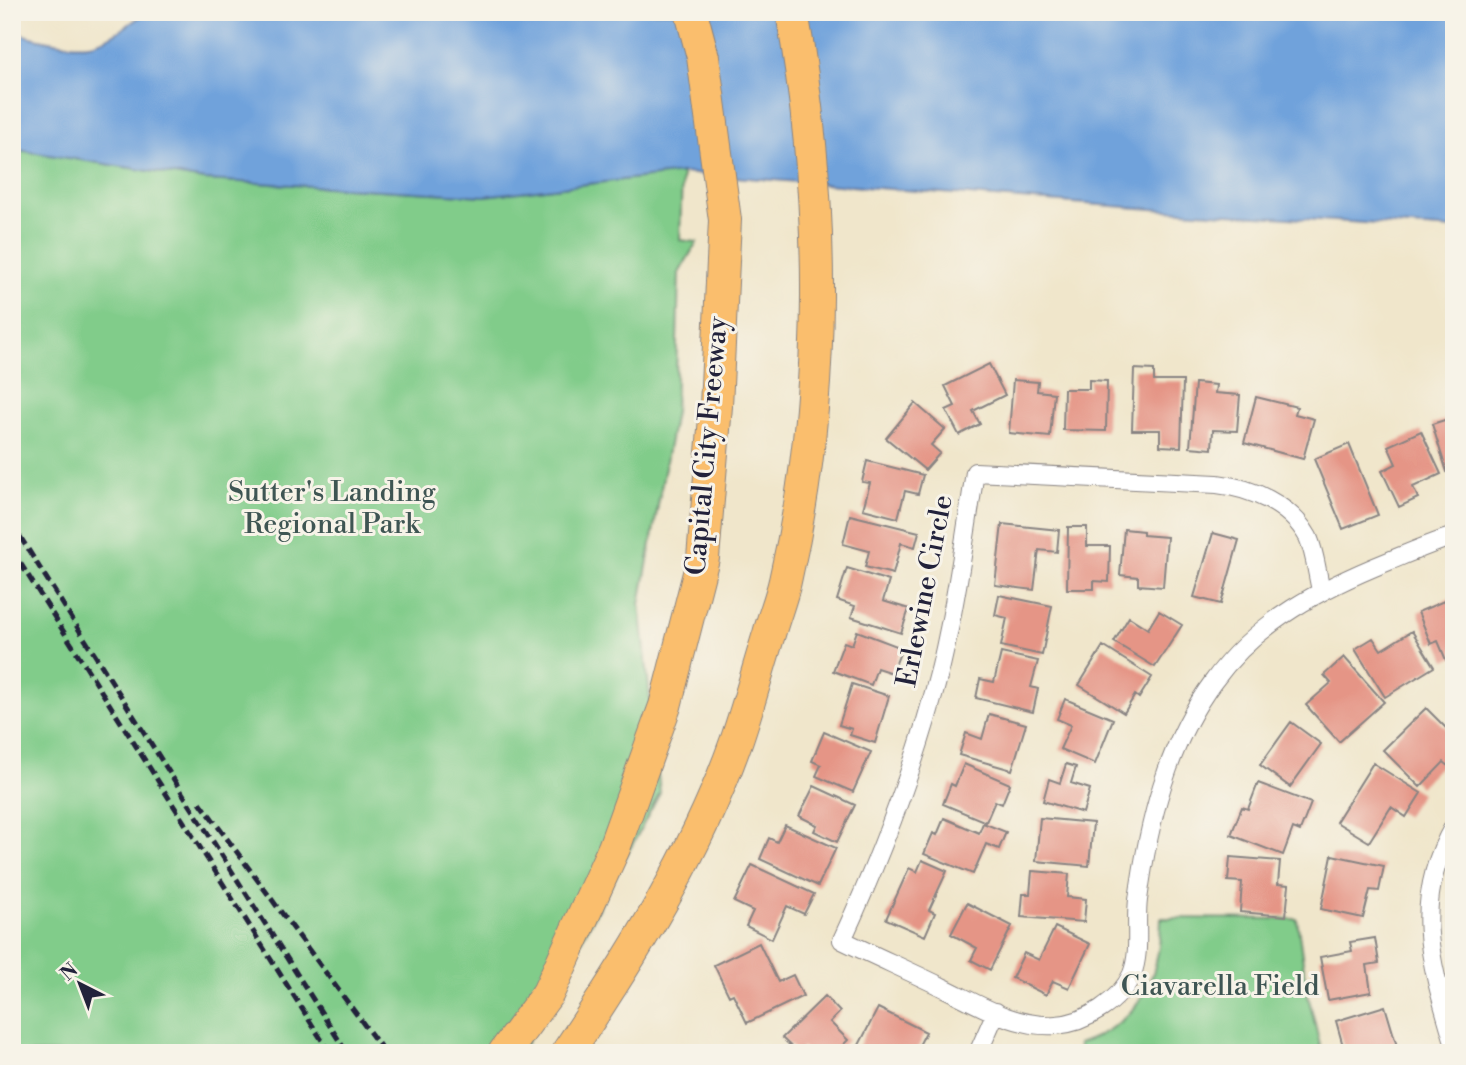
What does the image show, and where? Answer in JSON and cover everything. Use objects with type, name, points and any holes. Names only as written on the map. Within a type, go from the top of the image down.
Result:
[{"type":"highway","name":"Capital City Freeway","points":[[504,1053],[548,993],[614,848],[665,706],[703,558],[716,406],[725,220],[703,57],[691,12]]},
{"type":"highway","points":[[567,1053],[606,996],[667,893],[694,838],[737,740],[785,582],[811,415],[816,309],[814,201],[803,86],[792,12]]},
{"type":"street","name":"Erlewine Circle","points":[[975,472],[1217,484],[1247,490],[1276,504],[1308,538],[1321,590],[1282,614],[1249,640],[1213,681],[1183,735],[1163,783],[1142,866],[1137,908],[1138,935],[1132,973],[1118,995],[1097,1012],[1059,1025],[1035,1025],[1012,1020],[842,940],[893,823],[919,746],[941,666],[958,587],[975,472]]},
{"type":"street","points":[[1321,590],[1454,536]]},
{"type":"street","points":[[1454,826],[1436,864],[1430,884],[1427,920],[1433,972],[1454,1042]]},
{"type":"street","points":[[978,1053],[996,1012]]},
{"type":"green space","name":"Sutter's Landing Regional Park","points":[[12,149],[205,180],[484,196],[682,173],[680,240],[697,242],[679,273],[675,412],[640,604],[660,793],[521,1053],[12,1053]]},
{"type":"green space","name":"Ciavarella Field","points":[[1161,918],[1297,919],[1307,991],[1322,1053],[1080,1053],[1078,1044],[1117,1024],[1142,996],[1151,980],[1156,961]]},
{"type":"water","points":[[147,12],[1454,12],[1454,229],[682,173],[484,196],[205,180],[12,149],[12,31],[50,41],[89,44],[112,35]]},
{"type":"building","points":[[989,364],[1005,395],[973,411],[980,424],[959,435],[946,410],[955,406],[945,386]]},
{"type":"building","points":[[1134,369],[1154,370],[1154,381],[1183,381],[1181,447],[1160,446],[1160,430],[1132,430]]},
{"type":"building","points":[[1013,380],[1038,382],[1037,391],[1054,393],[1050,437],[1009,433]]},
{"type":"building","points":[[1089,380],[1107,381],[1106,431],[1063,430],[1064,389],[1089,389]]},
{"type":"building","points":[[1195,383],[1216,385],[1215,393],[1240,395],[1237,431],[1213,430],[1212,449],[1190,447]]},
{"type":"building","points":[[1256,397],[1297,407],[1295,414],[1314,419],[1303,459],[1244,443]]},
{"type":"building","points":[[915,403],[945,429],[931,445],[940,453],[925,470],[886,438]]},
{"type":"building","points":[[1454,417],[1454,470],[1447,472],[1432,424]]},
{"type":"building","points":[[1421,431],[1441,474],[1413,487],[1418,498],[1399,507],[1382,471],[1396,464],[1388,446]]},
{"type":"building","points":[[1349,444],[1378,515],[1343,529],[1314,459]]},
{"type":"building","points":[[867,461],[923,475],[918,494],[905,491],[898,518],[863,509],[870,483],[862,482]]},
{"type":"building","points":[[850,515],[919,532],[915,547],[901,543],[893,574],[865,567],[869,551],[843,544]]},
{"type":"building","points":[[1002,524],[1059,530],[1057,552],[1039,550],[1034,590],[995,585]]},
{"type":"building","points":[[1068,527],[1087,527],[1087,546],[1110,546],[1109,582],[1094,581],[1094,589],[1067,589]]},
{"type":"building","points":[[1124,529],[1143,531],[1143,535],[1167,537],[1163,587],[1138,585],[1138,577],[1120,575]]},
{"type":"building","points":[[1213,533],[1239,540],[1221,604],[1194,597]]},
{"type":"building","points":[[847,568],[889,581],[883,601],[909,609],[901,633],[851,617],[855,606],[837,600]]},
{"type":"building","points":[[999,595],[1052,606],[1042,655],[1001,646],[1007,618],[995,615]]},
{"type":"building","points":[[1451,598],[1454,603],[1454,657],[1446,660],[1438,641],[1431,644],[1418,612]]},
{"type":"building","points":[[1159,611],[1182,625],[1155,667],[1114,642],[1129,617],[1148,629]]},
{"type":"building","points":[[857,631],[902,648],[892,673],[877,668],[871,685],[833,671],[844,642],[852,645]]},
{"type":"building","points":[[1412,631],[1434,667],[1385,697],[1355,649],[1373,638],[1381,650]]},
{"type":"building","points":[[1103,646],[1152,677],[1139,698],[1135,695],[1124,713],[1079,685]]},
{"type":"building","points":[[1001,653],[1038,661],[1031,687],[1038,689],[1033,712],[976,698],[980,679],[994,682]]},
{"type":"building","points":[[1344,657],[1384,702],[1339,742],[1306,705],[1331,683],[1324,675]]},
{"type":"building","points":[[852,684],[889,696],[875,743],[850,735],[852,729],[839,725]]},
{"type":"building","points":[[1065,699],[1113,719],[1095,764],[1060,749],[1071,725],[1057,719]]},
{"type":"building","points":[[1426,708],[1454,736],[1454,763],[1450,767],[1444,762],[1420,787],[1383,750]]},
{"type":"building","points":[[989,714],[1026,724],[1012,770],[959,755],[966,733],[982,739]]},
{"type":"building","points":[[1291,722],[1321,744],[1290,787],[1260,765]]},
{"type":"building","points":[[824,732],[871,752],[853,792],[816,776],[821,765],[812,761]]},
{"type":"building","points":[[1373,763],[1421,793],[1406,817],[1391,807],[1369,842],[1336,822]]},
{"type":"building","points":[[964,764],[1010,784],[1002,804],[995,801],[986,822],[943,804],[951,784],[955,786]]},
{"type":"building","points":[[1066,764],[1076,767],[1071,783],[1090,789],[1083,813],[1043,801],[1049,779],[1060,783]]},
{"type":"building","points":[[1258,783],[1311,803],[1300,831],[1293,828],[1283,855],[1231,835],[1242,807],[1248,809]]},
{"type":"building","points":[[814,786],[855,805],[837,842],[814,831],[817,825],[799,816]]},
{"type":"building","points":[[944,818],[979,833],[983,823],[1006,832],[999,849],[986,844],[973,874],[924,854],[933,833],[937,835]]},
{"type":"building","points":[[1040,818],[1093,823],[1089,866],[1036,861]]},
{"type":"building","points":[[785,825],[836,848],[818,886],[760,859],[769,838],[777,842]]},
{"type":"building","points":[[1332,855],[1384,866],[1379,891],[1370,890],[1363,918],[1321,909]]},
{"type":"building","points":[[1230,857],[1280,861],[1278,884],[1289,885],[1286,916],[1240,912],[1242,882],[1228,881]]},
{"type":"building","points":[[922,860],[947,871],[929,910],[935,913],[925,936],[886,919],[909,868],[917,872]]},
{"type":"building","points":[[752,865],[814,894],[804,914],[787,906],[772,939],[746,926],[753,911],[734,902]]},
{"type":"building","points":[[1032,871],[1069,874],[1067,897],[1086,899],[1084,922],[1021,917],[1023,894],[1030,894]]},
{"type":"building","points":[[967,903],[1012,926],[990,970],[971,960],[977,948],[951,934]]},
{"type":"building","points":[[1055,927],[1090,944],[1069,988],[1053,981],[1046,995],[1012,978],[1024,953],[1039,960]]},
{"type":"building","points":[[1375,938],[1379,963],[1367,965],[1371,992],[1328,1000],[1320,957],[1352,951],[1350,942]]},
{"type":"building","points":[[759,943],[778,982],[793,975],[803,996],[747,1023],[733,994],[729,996],[714,965]]},
{"type":"building","points":[[825,996],[840,1012],[830,1022],[848,1040],[835,1053],[808,1053],[802,1047],[797,1052],[782,1038]]},
{"type":"building","points":[[1385,1006],[1399,1053],[1345,1053],[1336,1021]]},
{"type":"building","points":[[878,1008],[926,1032],[915,1053],[870,1053],[858,1047]]},
{"type":"railway","points":[[12,524],[347,1053]]},
{"type":"railway","points":[[12,550],[330,1053]]},
{"type":"railway","points":[[200,802],[385,1053]]}]
